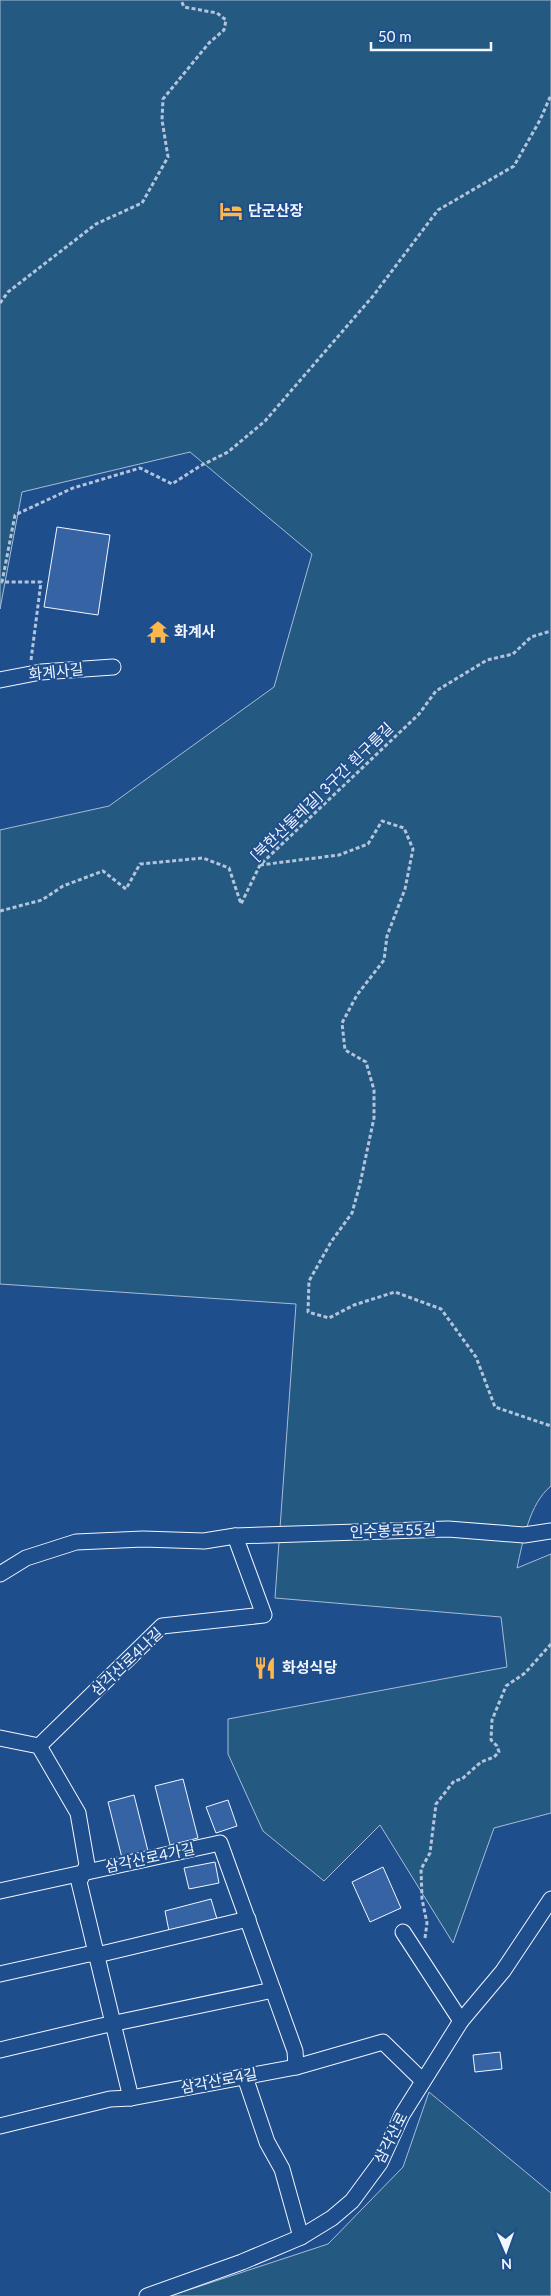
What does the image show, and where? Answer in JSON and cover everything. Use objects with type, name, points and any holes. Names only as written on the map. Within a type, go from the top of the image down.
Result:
[{"type":"street","name":"화계사길","points":[[0,680],[29,674],[113,667]]},
{"type":"street","name":"인수봉로55길","points":[[0,1574],[26,1558],[76,1542],[144,1539],[204,1541],[235,1536],[448,1529],[524,1536],[551,1531]]},
{"type":"street","name":"삼각산로4나길","points":[[39,1746],[162,1626],[264,1615],[235,1536]]},
{"type":"street","points":[[0,1738],[39,1746],[78,1813],[87,1865],[79,1882],[131,2098]]},
{"type":"street","name":"삼각산로4가길","points":[[0,1891],[84,1871],[220,1843],[295,2051],[296,2067]]},
{"type":"street","name":"삼각산로","points":[[147,2296],[242,2262],[301,2236],[332,2218],[352,2201],[380,2163],[402,2115],[461,2021],[503,1971],[551,1899]]},
{"type":"street","points":[[0,1974],[89,1954],[97,1955],[248,1919]]},
{"type":"street","points":[[403,1932],[461,2021]]},
{"type":"street","points":[[0,2050],[273,1990]]},
{"type":"street","name":"삼각산로4길","points":[[0,2126],[110,2099],[131,2098],[296,2067],[383,2042],[423,2080]]},
{"type":"street","points":[[245,2077],[267,2142],[282,2169],[301,2236]]},
{"type":"path","points":[[0,303],[8,292],[96,224],[142,203],[168,157],[162,120],[163,99],[209,43],[224,30],[226,20],[216,13],[184,7],[181,0]]},
{"type":"path","points":[[29,674],[41,582],[1,582],[15,515],[73,488],[140,468],[172,484],[200,466],[228,452],[265,421],[373,296],[438,210],[514,166],[540,120],[551,95]]},
{"type":"path","name":"[북한산둘레길] 3구간 흰구름길","points":[[0,911],[42,900],[63,886],[103,871],[126,889],[140,864],[203,858],[229,868],[241,904],[260,865],[419,714],[436,691],[488,660],[513,654],[530,637],[551,631]]},
{"type":"path","points":[[260,865],[339,855],[368,844],[382,821],[404,828],[413,849],[405,889],[387,936],[384,960],[357,995],[342,1024],[345,1050],[366,1062],[374,1090],[374,1118],[352,1213],[330,1242],[308,1281],[308,1312],[329,1318],[354,1305],[395,1292],[441,1309],[476,1357],[496,1407],[551,1426]]},
{"type":"path","points":[[422,1959],[427,1923],[422,1899],[421,1869],[430,1853],[436,1804],[454,1781],[462,1779],[481,1762],[494,1757],[499,1752],[497,1746],[491,1740],[492,1720],[506,1686],[525,1673],[551,1644]]},
{"type":"shaded area","points":[[0,0],[551,0],[551,1486],[543,1494],[532,1513],[517,1568],[551,1554],[551,1813],[494,1828],[453,1943],[380,1825],[324,1881],[263,1831],[228,1754],[228,1719],[507,1667],[501,1617],[275,1598],[296,1304],[0,1284],[0,830],[109,806],[274,687],[312,554],[190,452],[22,492],[0,609]]},
{"type":"shaded area","points":[[429,2092],[551,2193],[551,2296],[170,2296],[328,2244],[403,2167]]},
{"type":"building","points":[[57,527],[110,535],[98,615],[44,607]]},
{"type":"building","points":[[183,1779],[198,1838],[170,1845],[155,1786]]},
{"type":"building","points":[[134,1795],[148,1851],[122,1858],[108,1802]]},
{"type":"building","points":[[228,1800],[237,1826],[216,1833],[206,1807]]},
{"type":"building","points":[[215,1862],[219,1883],[189,1889],[184,1868]]},
{"type":"building","points":[[383,1867],[401,1908],[370,1922],[352,1882]]},
{"type":"building","points":[[211,1899],[217,1919],[169,1931],[165,1911]]},
{"type":"building","points":[[500,2052],[502,2069],[475,2072],[473,2055]]},
{"type":"place","name":"단군산장","points":[[231,211]]},
{"type":"place","name":"화계사","points":[[158,632]]},
{"type":"place","name":"화성식당","points":[[265,1668]]}]
